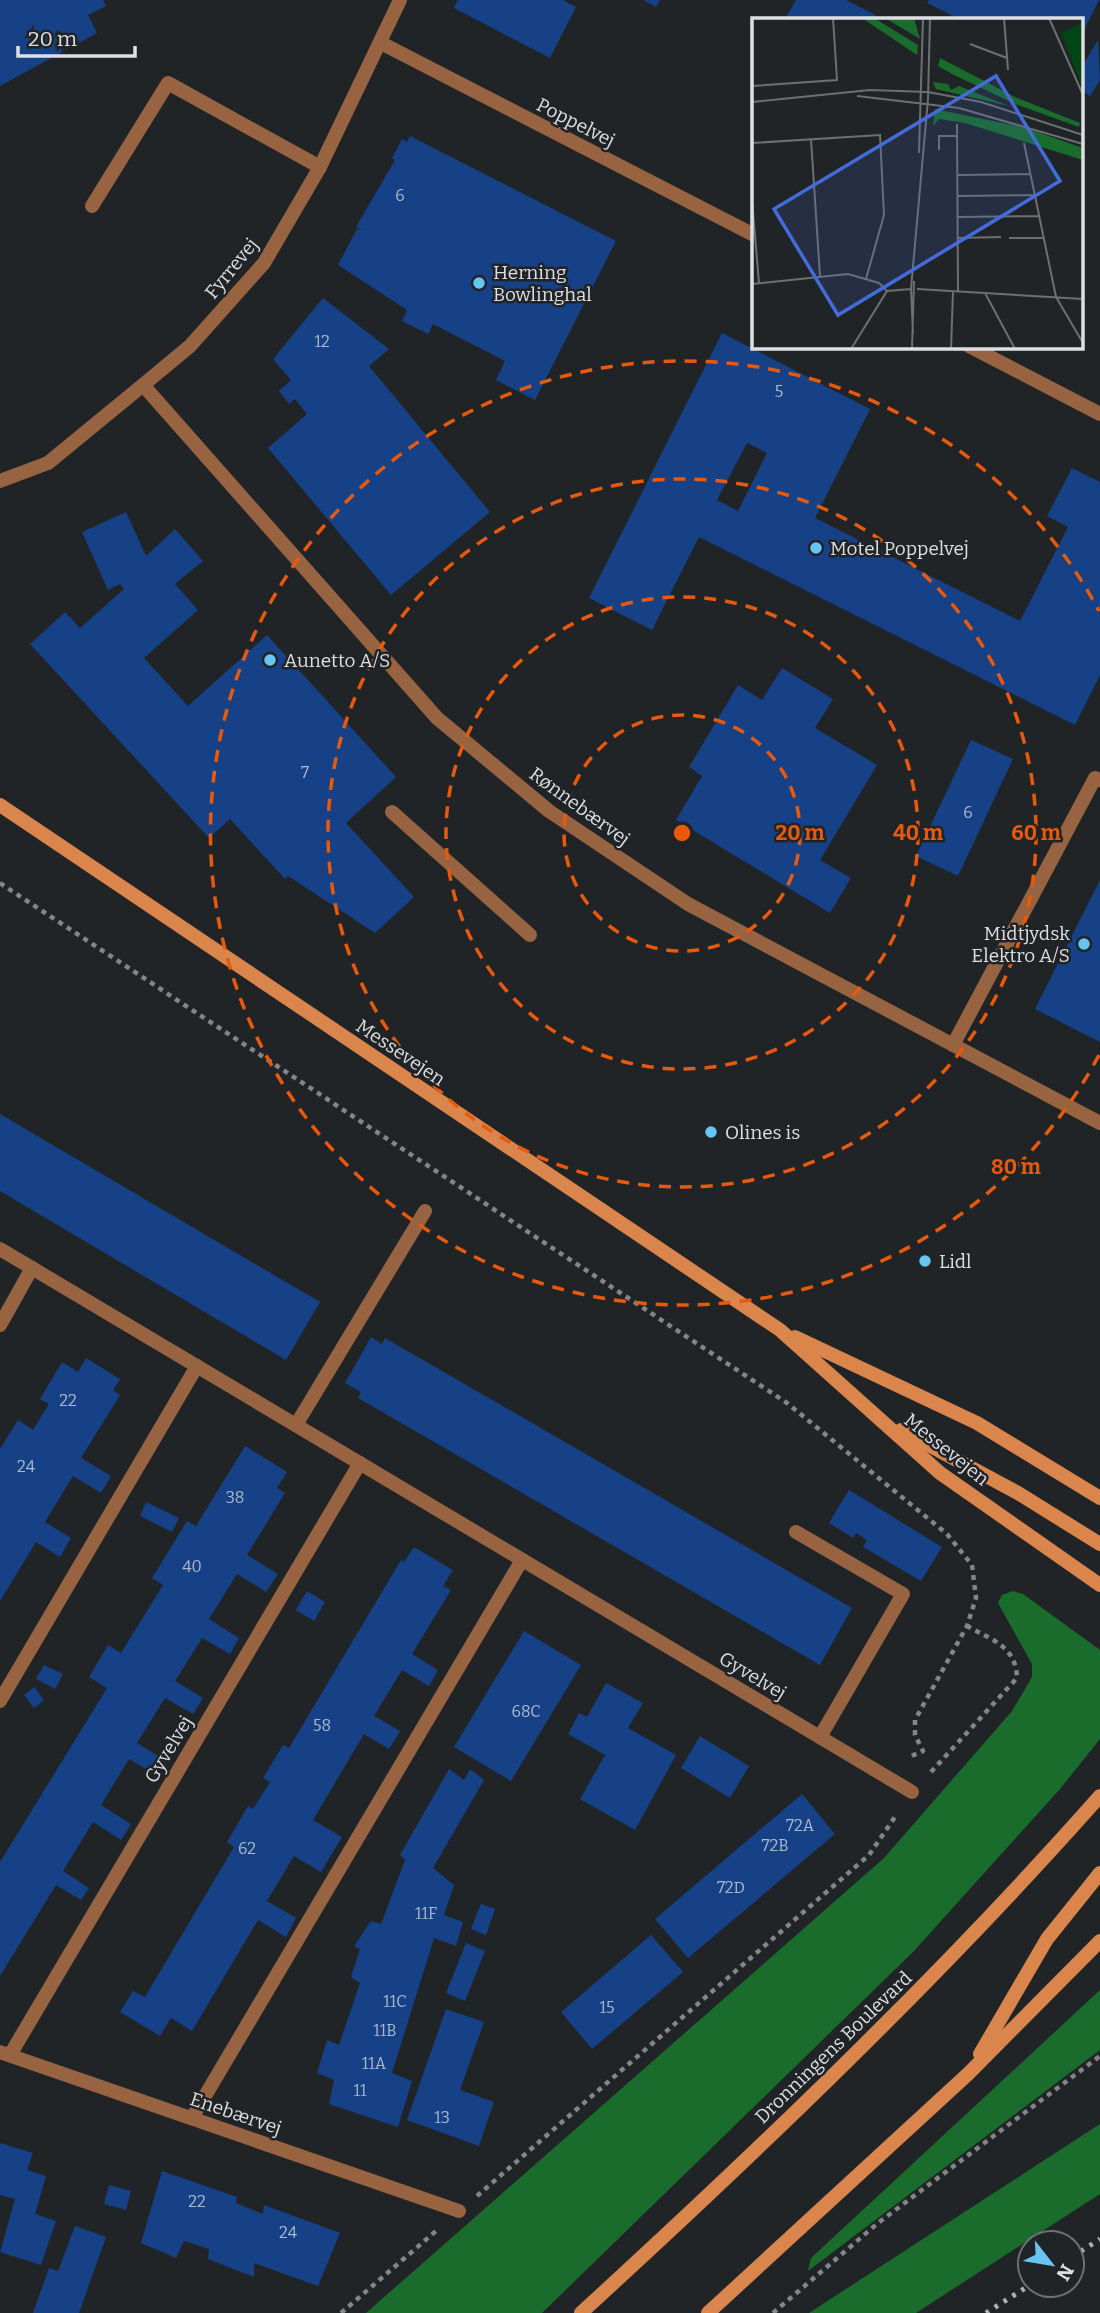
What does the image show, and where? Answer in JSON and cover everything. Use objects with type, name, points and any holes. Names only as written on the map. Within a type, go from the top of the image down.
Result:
[{"type":"main road","name":"Messevejen","points":[[0,805],[780,1330],[940,1473],[1100,1585]]},
{"type":"main road","name":"Messevejen","points":[[780,1330],[977,1423],[1100,1498]]},
{"type":"main road","points":[[878,1417],[1018,1493],[1100,1544]]},
{"type":"main road","name":"Dronningens Boulevard","points":[[581,2313],[909,2002],[1029,1876],[1100,1796]]},
{"type":"main road","points":[[968,2074],[1047,1940],[1100,1873]]},
{"type":"main road","points":[[708,2313],[968,2074],[1100,1941]]},
{"type":"street","name":"Fyrrevej","points":[[0,481],[48,463],[143,386],[190,346],[264,263],[320,167],[400,0]]},
{"type":"street","name":"Poppelvej","points":[[381,43],[752,234]]},
{"type":"street","points":[[92,206],[168,83],[320,167]]},
{"type":"street","points":[[973,348],[1100,414]]},
{"type":"street","name":"Rønnebærvej","points":[[143,386],[437,718],[549,811],[688,904],[1100,1123]]},
{"type":"street","points":[[953,1045],[1095,778],[1100,780]]},
{"type":"street","points":[[392,812],[530,934]]},
{"type":"street","points":[[296,1425],[425,1211]]},
{"type":"street","name":"Gyvelvej","points":[[0,1249],[912,1792]]},
{"type":"street","points":[[0,1325],[32,1268]]},
{"type":"street","points":[[0,1701],[197,1366]]},
{"type":"street","name":"Gyvelvej","points":[[5,2053],[360,1463]]},
{"type":"street","points":[[796,1532],[903,1594],[820,1737]]},
{"type":"street","points":[[192,2118],[522,1560]]},
{"type":"street","name":"Enebærvej","points":[[5,2053],[459,2211]]},
{"type":"path","points":[[0,883],[787,1404],[947,1534],[972,1565],[976,1598],[967,1626],[915,1720],[915,1735],[923,1751],[911,1758]]},
{"type":"path","points":[[341,2313],[869,1855],[912,1792],[1017,1678],[1017,1661],[1007,1649],[967,1626]]},
{"type":"path","points":[[773,2313],[878,2223],[1100,2056]]},
{"type":"green space","points":[[1013,1591],[1023,1594],[1100,1650],[1100,1739],[1060,1789],[913,1952],[542,2313],[366,2313],[884,1858],[1012,1711],[1032,1677],[1032,1664],[998,1603],[1002,1595]]},
{"type":"green space","points":[[1100,1990],[1100,2050],[808,2271],[811,2258]]},
{"type":"green space","points":[[1100,2124],[1100,2194],[1046,2229],[1016,2229],[1016,2248],[916,2313],[809,2313]]},
{"type":"building","points":[[0,0],[103,0],[106,6],[88,15],[97,33],[0,86]]},
{"type":"building","points":[[458,0],[563,0],[576,7],[550,58],[454,8]]},
{"type":"building","points":[[643,0],[660,0],[656,7]]},
{"type":"building","points":[[796,0],[846,0],[881,18],[786,18]]},
{"type":"building","points":[[929,0],[1099,0],[1082,34],[1082,18],[957,18],[927,3]]},
{"type":"building","points":[[1098,40],[1100,80],[1090,96],[1082,91],[1082,66]]},
{"type":"building","name":"Herning Bowlinghal","points":[[410,136],[616,241],[535,400],[496,380],[505,361],[433,324],[428,334],[402,321],[407,310],[338,265],[357,229],[362,230],[356,227],[395,160],[392,158],[402,139],[407,142]]},
{"type":"building","points":[[323,298],[389,349],[369,366],[490,512],[391,595],[268,448],[307,414],[295,399],[289,404],[279,391],[291,380],[273,359]]},
{"type":"building","points":[[722,333],[870,409],[815,518],[1020,621],[1068,527],[1047,516],[1072,468],[1100,482],[1100,675],[1075,725],[699,537],[652,630],[589,598]],"holes":[[[747,443],[767,453],[738,511],[717,500]]]},
{"type":"building","points":[[126,512],[146,556],[175,529],[203,561],[175,584],[198,610],[144,658],[188,706],[267,635],[396,777],[346,823],[414,897],[375,933],[288,876],[285,879],[230,819],[209,838],[30,644],[65,612],[80,628],[124,589],[120,584],[108,590],[82,532]]},
{"type":"building","points":[[782,668],[833,699],[815,728],[877,765],[820,860],[851,878],[830,913],[676,820],[702,776],[689,767],[738,685],[762,700]]},
{"type":"building","points":[[971,740],[1013,759],[958,876],[916,856]]},
{"type":"building","name":"Midtjydsk Elektro A/S","points":[[1100,880],[1100,1042],[1035,1009]]},
{"type":"building","points":[[0,1114],[320,1302],[286,1360],[0,1191]]},
{"type":"building","points":[[371,1337],[382,1344],[385,1338],[852,1608],[820,1665],[358,1398],[361,1392],[345,1383]]},
{"type":"building","points":[[86,1358],[120,1379],[113,1390],[120,1395],[81,1458],[111,1476],[101,1493],[73,1476],[45,1522],[71,1538],[60,1557],[36,1542],[0,1601],[0,1449],[18,1420],[33,1430],[49,1404],[40,1399],[62,1362],[78,1372]]},
{"type":"building","points":[[245,1446],[287,1472],[277,1488],[285,1493],[247,1555],[278,1574],[266,1592],[237,1574],[209,1619],[239,1638],[230,1654],[202,1638],[175,1681],[203,1698],[193,1714],[165,1698],[137,1743],[165,1760],[156,1775],[129,1759],[101,1805],[131,1824],[121,1840],[93,1822],[63,1871],[89,1888],[81,1900],[56,1885],[0,1976],[0,1862],[107,1688],[89,1677],[108,1645],[121,1653],[163,1585],[152,1578],[187,1521],[196,1526]]},
{"type":"building","points":[[849,1490],[942,1547],[921,1581],[863,1547],[867,1540],[856,1533],[853,1538],[829,1523]]},
{"type":"building","points":[[146,1502],[179,1518],[172,1532],[140,1516]]},
{"type":"building","points":[[414,1547],[453,1570],[443,1586],[451,1590],[412,1654],[438,1670],[429,1686],[402,1670],[374,1716],[400,1731],[389,1749],[364,1734],[313,1820],[342,1837],[321,1872],[294,1856],[267,1901],[296,1918],[286,1937],[258,1920],[192,2031],[171,2018],[160,2036],[120,2012],[133,1991],[145,1997],[234,1847],[227,1842],[248,1806],[253,1809],[270,1782],[263,1778],[283,1745],[289,1748],[401,1560],[404,1562]]},
{"type":"building","points":[[307,1591],[325,1602],[314,1621],[296,1610]]},
{"type":"building","points":[[524,1631],[581,1665],[511,1781],[454,1747]]},
{"type":"building","points":[[44,1665],[63,1674],[55,1689],[36,1679]]},
{"type":"building","points":[[606,1683],[643,1703],[628,1728],[676,1755],[635,1830],[580,1799],[605,1755],[568,1734],[579,1713],[587,1717]]},
{"type":"building","points":[[34,1687],[44,1700],[34,1708],[24,1695]]},
{"type":"building","points":[[700,1736],[749,1766],[730,1798],[681,1768]]},
{"type":"building","points":[[449,1769],[464,1780],[470,1769],[484,1780],[433,1868],[454,1885],[444,1915],[463,1922],[456,1946],[434,1938],[392,2073],[412,2081],[398,2127],[329,2104],[334,2080],[317,2073],[327,2040],[339,2045],[360,1983],[351,1977],[360,1949],[354,1946],[371,1921],[381,1924],[405,1860],[400,1855]]},
{"type":"building","points":[[802,1794],[835,1834],[688,1958],[655,1919]]},
{"type":"building","points":[[481,1904],[495,1909],[486,1935],[471,1929]]},
{"type":"building","points":[[651,1935],[683,1972],[592,2049],[561,2012]]},
{"type":"building","points":[[466,1943],[485,1951],[465,2001],[446,1993]]},
{"type":"building","points":[[446,2009],[484,2022],[460,2090],[494,2102],[479,2146],[407,2120]]},
{"type":"building","points":[[0,2143],[33,2153],[27,2170],[46,2176],[35,2214],[56,2221],[41,2265],[0,2252],[15,2199],[0,2195]]},
{"type":"building","points":[[162,2171],[237,2197],[236,2203],[263,2214],[264,2205],[340,2233],[318,2286],[254,2263],[254,2277],[208,2259],[209,2249],[184,2241],[176,2258],[141,2243]]},
{"type":"building","points":[[109,2185],[131,2191],[126,2210],[104,2204]]},
{"type":"building","points":[[75,2226],[106,2237],[79,2313],[33,2313],[49,2268],[58,2271]]},
{"type":"railway","points":[[1086,2248],[1100,2239]]},
{"type":"railway","points":[[986,2313],[1016,2294]]},
{"type":"place","name":"Herning Bowlinghal","points":[[479,283]]},
{"type":"place","name":"Motel Poppelvej","points":[[816,548]]},
{"type":"place","name":"Aunetto A/S","points":[[270,660]]},
{"type":"place","name":"Midtjydsk Elektro A/S","points":[[1084,944]]},
{"type":"place","name":"Olines is","points":[[711,1132]]},
{"type":"place","name":"Lidl","points":[[925,1261]]}]
